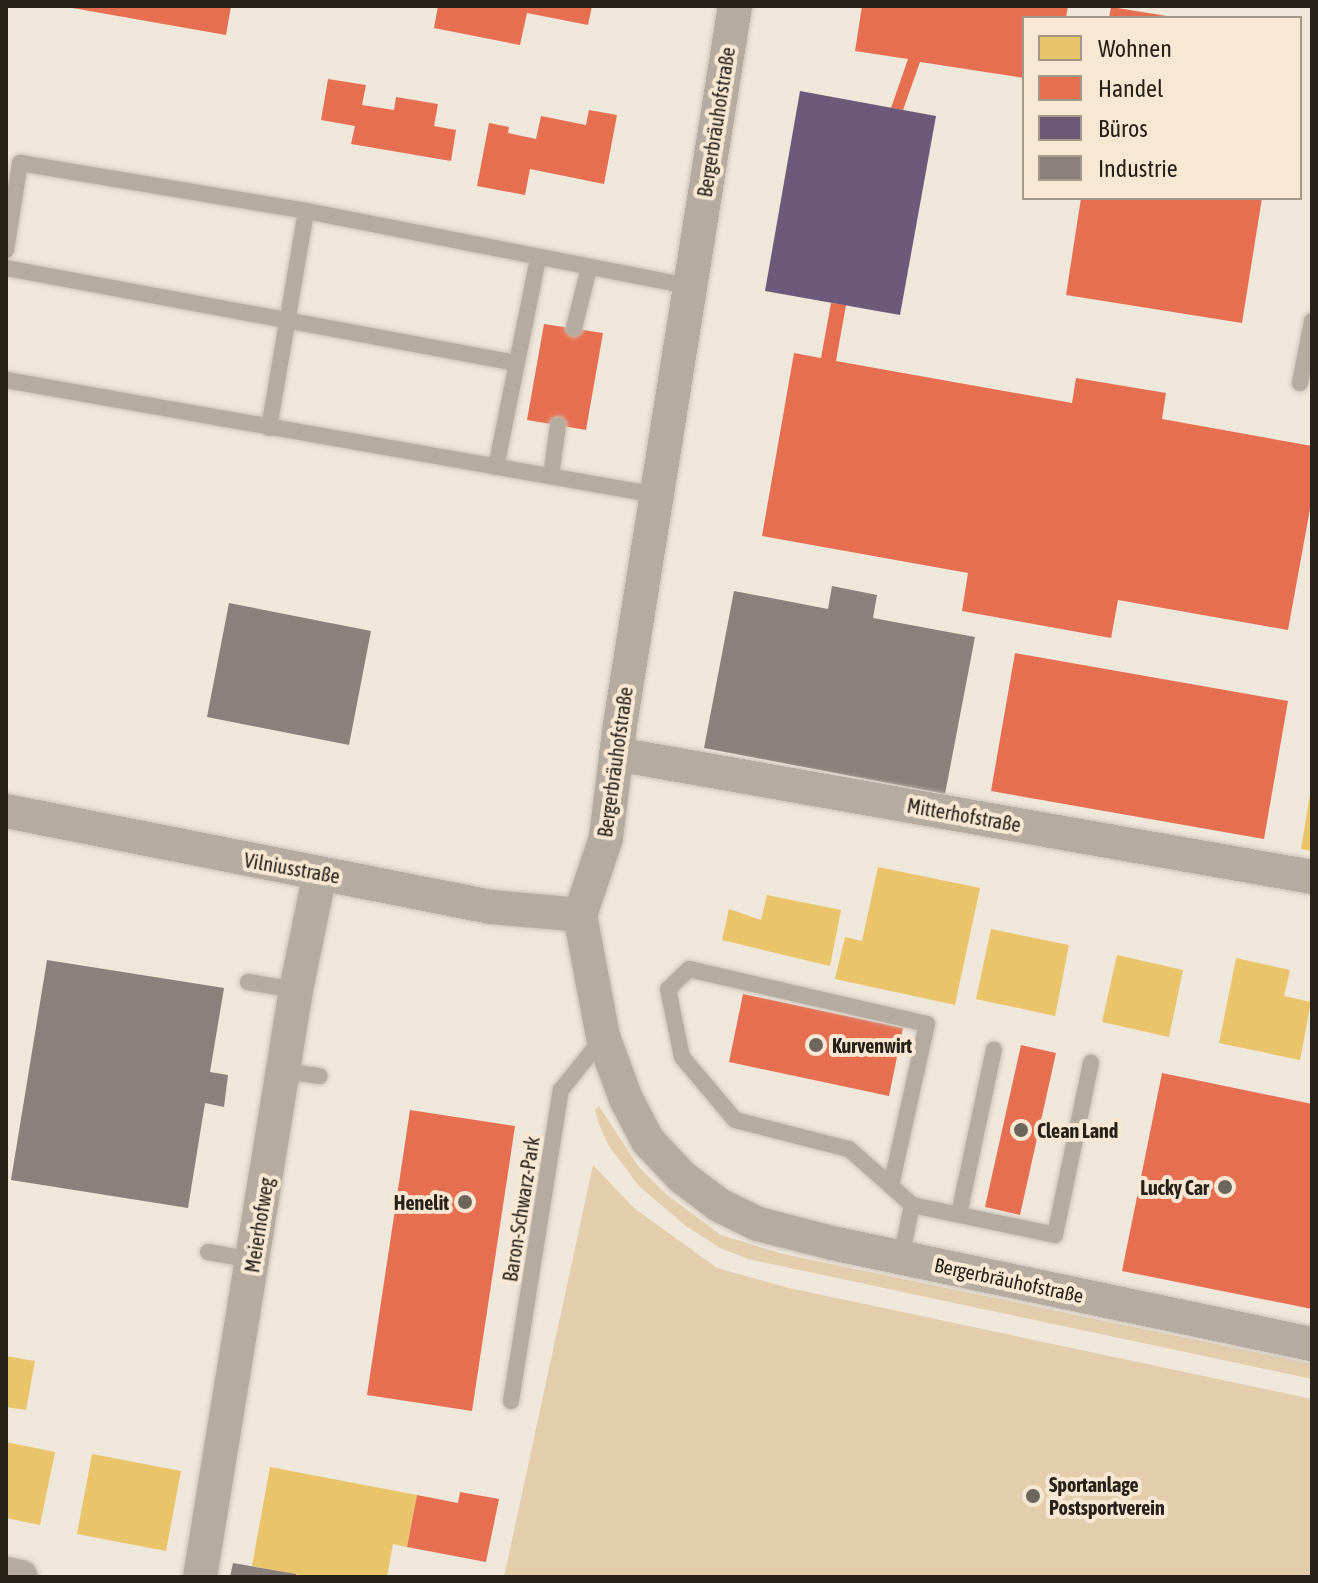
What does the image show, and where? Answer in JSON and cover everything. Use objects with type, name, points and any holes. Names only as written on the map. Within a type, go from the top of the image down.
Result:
[{"type":"street","name":"Bergerbräuhofstraße","points":[[735,6],[656,495],[606,838],[580,915],[603,1037],[626,1099],[648,1141],[682,1177],[719,1205],[758,1224],[901,1258],[1312,1344]]},
{"type":"street","name":"Mitterhofstraße","points":[[616,754],[1312,877]]},
{"type":"street","name":"Vilniusstraße","points":[[6,811],[491,907],[580,915]]},
{"type":"street","name":"Meierhofweg","points":[[200,1577],[296,990],[320,873]]},
{"type":"street","points":[[6,1574],[21,1577]]},
{"type":"lane","points":[[6,250],[20,163],[306,211],[689,286]]},
{"type":"lane","points":[[269,428],[306,211]]},
{"type":"lane","points":[[496,467],[538,258]]},
{"type":"lane","points":[[6,268],[516,363]]},
{"type":"lane","points":[[574,328],[589,268]]},
{"type":"lane","points":[[1300,383],[1312,321]]},
{"type":"lane","points":[[6,380],[656,495]]},
{"type":"lane","points":[[551,476],[558,425]]},
{"type":"lane","points":[[891,1186],[927,1024],[689,969],[668,989],[682,1057],[735,1120],[849,1149],[912,1205],[1055,1235],[1091,1063]]},
{"type":"lane","points":[[248,982],[296,990]]},
{"type":"lane","name":"Baron-Schwarz-Park","points":[[511,1401],[561,1090],[603,1037]]},
{"type":"lane","points":[[959,1214],[994,1050]]},
{"type":"lane","points":[[283,1071],[320,1076]]},
{"type":"lane","points":[[901,1258],[912,1205]]},
{"type":"lane","points":[[208,1252],[253,1260]]},
{"type":"shaded area","points":[[599,1106],[638,1166],[667,1195],[721,1235],[783,1254],[1312,1364],[1312,1379],[748,1259],[720,1248],[686,1226],[639,1186],[609,1146],[595,1110]]},
{"type":"shaded area","points":[[593,1165],[634,1208],[717,1268],[789,1288],[1312,1399],[1312,1577],[504,1577]]},
{"type":"building: Wohnen","points":[[1312,794],[1312,851],[1301,849]]},
{"type":"building: Wohnen","points":[[878,867],[980,888],[955,1005],[835,979],[845,937],[862,941]]},
{"type":"building: Wohnen","points":[[767,895],[841,910],[830,966],[722,940],[729,909],[761,920]]},
{"type":"building: Wohnen","points":[[991,929],[1069,945],[1055,1016],[976,999]]},
{"type":"building: Wohnen","points":[[1117,955],[1183,970],[1169,1037],[1102,1022]]},
{"type":"building: Wohnen","points":[[1236,958],[1290,970],[1284,996],[1311,1002],[1300,1060],[1219,1043]]},
{"type":"building: Wohnen","points":[[6,1356],[35,1361],[26,1410],[6,1407]]},
{"type":"building: Wohnen","points":[[6,1442],[55,1452],[40,1525],[6,1518]]},
{"type":"building: Wohnen","points":[[92,1454],[181,1471],[166,1551],[77,1534]]},
{"type":"building: Wohnen","points":[[270,1467],[417,1495],[407,1547],[393,1544],[387,1577],[310,1577],[252,1566]]},
{"type":"building: Handel","points":[[61,6],[231,6],[226,35]]},
{"type":"building: Handel","points":[[438,6],[592,6],[588,25],[527,13],[520,45],[434,28]]},
{"type":"building: Handel","points":[[862,6],[1068,6],[1066,16],[1022,16],[1022,78],[920,62],[903,110],[891,108],[908,59],[855,51]]},
{"type":"building: Handel","points":[[1111,7],[1167,16],[1109,16]]},
{"type":"building: Handel","points":[[328,79],[366,85],[362,105],[394,110],[396,97],[438,104],[434,126],[456,130],[451,161],[351,144],[355,126],[321,120]]},
{"type":"building: Handel","points":[[589,110],[617,115],[604,184],[530,169],[525,195],[477,186],[489,123],[509,127],[508,133],[536,139],[541,116],[586,125]]},
{"type":"building: Handel","points":[[1081,200],[1262,200],[1242,323],[1066,295]]},
{"type":"building: Handel","points":[[831,303],[846,305],[836,361],[1072,403],[1076,378],[1166,393],[1162,419],[1312,446],[1312,498],[1288,630],[1118,600],[1111,638],[962,611],[968,573],[762,536],[794,353],[821,358]]},
{"type":"building: Handel","points":[[544,324],[603,333],[586,430],[527,420]]},
{"type":"building: Handel","points":[[1015,653],[1288,701],[1264,839],[991,791]]},
{"type":"building: Handel","name":"Kurvenwirt","points":[[743,994],[903,1028],[889,1096],[729,1062]]},
{"type":"building: Handel","name":"Clean Land","points":[[1021,1045],[1056,1053],[1020,1215],[985,1207]]},
{"type":"building: Handel","name":"Lucky Car","points":[[1162,1073],[1312,1104],[1312,1309],[1122,1271]]},
{"type":"building: Handel","points":[[410,1110],[515,1126],[472,1411],[367,1395]]},
{"type":"building: Handel","points":[[460,1492],[499,1499],[486,1562],[407,1547],[417,1495],[458,1503]]},
{"type":"building: Büros","points":[[800,91],[936,116],[900,315],[765,291]]},
{"type":"building: Industrie","points":[[832,586],[877,595],[873,618],[975,637],[945,794],[704,748],[734,591],[828,609]]},
{"type":"building: Industrie","points":[[229,603],[371,631],[349,745],[207,717]]},
{"type":"building: Industrie","points":[[47,960],[224,988],[210,1072],[228,1075],[224,1107],[205,1103],[188,1208],[11,1180]]},
{"type":"building: Industrie","points":[[233,1563],[296,1574],[296,1577],[230,1577]]},
{"type":"place","name":"Kurvenwirt","points":[[816,1045]]},
{"type":"place","name":"Clean Land","points":[[1021,1130]]},
{"type":"place","name":"Lucky Car","points":[[1225,1187]]},
{"type":"place","name":"Henelit","points":[[465,1202]]},
{"type":"place","name":"Sportanlage Postsportverein","points":[[1033,1496]]}]
